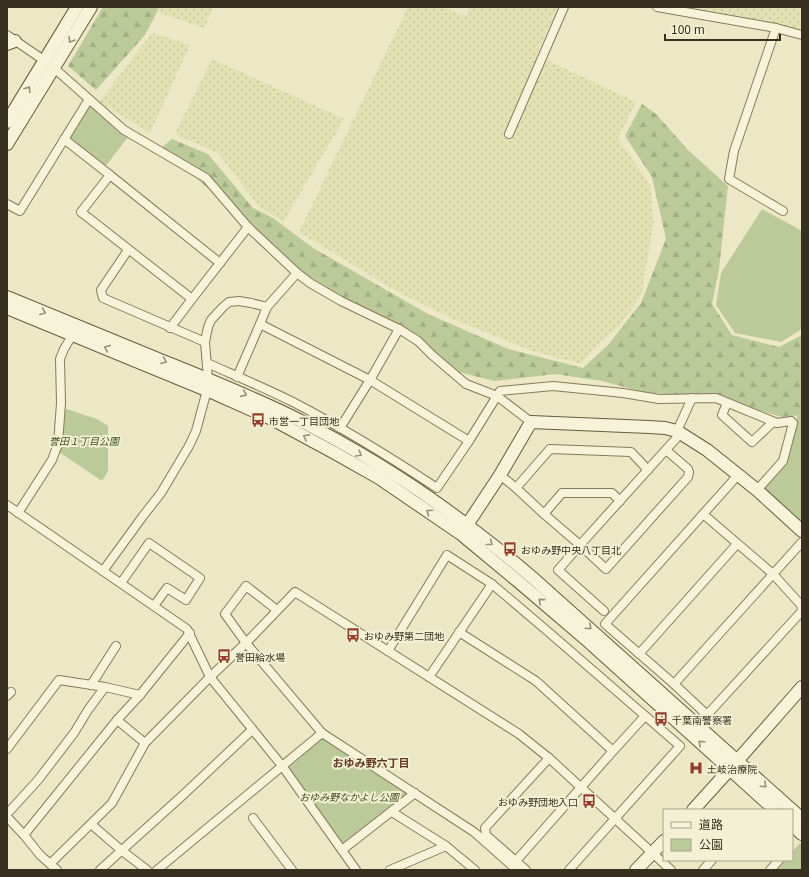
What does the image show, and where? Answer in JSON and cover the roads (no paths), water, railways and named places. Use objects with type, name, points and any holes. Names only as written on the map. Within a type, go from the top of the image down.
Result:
[{"type":"street","points":[[7,144],[78,7]]},
{"type":"street","points":[[7,122],[91,7]]},
{"type":"street","points":[[509,134],[564,7]]},
{"type":"street","points":[[657,7],[776,28],[802,35]]},
{"type":"street","points":[[776,28],[734,151],[729,179],[783,210]]},
{"type":"street","points":[[10,40],[49,64],[124,130],[206,178],[248,227],[297,273],[310,283],[418,341],[466,384],[497,396],[531,422],[665,428],[679,432],[708,450],[757,490],[802,531]]},
{"type":"street","points":[[7,204],[20,212],[89,99]]},
{"type":"street","points":[[64,139],[220,263]]},
{"type":"street","points":[[110,175],[81,212],[192,299]]},
{"type":"street","points":[[170,328],[248,227]]},
{"type":"street","points":[[128,250],[101,290],[103,298],[205,342]]},
{"type":"street","points":[[237,377],[267,307],[297,273]]},
{"type":"street","points":[[7,297],[208,385],[379,478],[461,534],[520,582],[734,765],[791,809]]},
{"type":"street","points":[[104,571],[161,493],[189,446],[196,431],[208,385],[205,342],[211,320],[229,302],[239,301],[267,307]]},
{"type":"street","points":[[7,308],[208,385],[243,394],[297,419],[405,482],[467,525],[534,579],[734,765],[774,809]]},
{"type":"street","points":[[260,324],[370,380],[469,441]]},
{"type":"street","points":[[340,428],[370,380],[398,329]]},
{"type":"street","points":[[18,513],[56,452],[58,444],[60,403],[60,358],[73,334]]},
{"type":"street","points":[[207,364],[292,402],[394,460],[437,488],[500,392],[553,386],[623,393],[659,399],[716,398],[773,422],[777,423],[791,421],[793,423],[783,461],[757,490]]},
{"type":"street","points":[[604,611],[558,570],[666,450],[679,432],[692,398]]},
{"type":"street","points":[[727,403],[722,415],[752,442],[773,422]]},
{"type":"street","points":[[467,525],[500,475],[531,422]]},
{"type":"street","points":[[516,488],[550,450],[631,452],[648,470]]},
{"type":"street","points":[[500,475],[606,569],[688,477],[688,469],[666,450]]},
{"type":"street","points":[[703,514],[773,574],[801,605],[802,611],[707,715],[605,624],[703,514],[738,475]]},
{"type":"street","points":[[544,514],[562,493],[612,493],[620,501]]},
{"type":"street","points":[[7,506],[187,629],[210,677],[283,767],[356,870]]},
{"type":"street","points":[[674,684],[802,542]]},
{"type":"street","points":[[121,583],[149,543],[200,578],[186,600],[167,588],[154,606]]},
{"type":"street","points":[[639,654],[737,544]]},
{"type":"street","points":[[388,651],[447,555],[492,584],[680,746],[569,870]]},
{"type":"street","points":[[429,677],[492,584]]},
{"type":"street","points":[[277,610],[246,586],[225,614],[246,642],[322,733],[474,832],[513,867],[526,870]]},
{"type":"street","points":[[50,864],[112,802],[145,743],[295,592],[519,734],[581,787],[671,870]]},
{"type":"street","points":[[459,632],[536,681],[613,751]]},
{"type":"street","points":[[24,834],[190,633]]},
{"type":"street","points":[[91,685],[116,646]]},
{"type":"street","points":[[7,749],[59,680],[106,687],[140,695]]},
{"type":"street","points":[[57,870],[40,855],[7,815],[56,757],[74,733],[88,710],[106,687]]},
{"type":"street","points":[[694,809],[802,687]]},
{"type":"street","points":[[513,867],[581,787],[645,716]]},
{"type":"street","points":[[117,720],[145,743]]},
{"type":"street","points":[[100,870],[252,730]]},
{"type":"street","points":[[156,870],[283,767],[322,733]]},
{"type":"street","points":[[513,867],[486,835],[485,828],[548,758]]},
{"type":"street","points":[[342,850],[414,794]]},
{"type":"street","points":[[793,811],[802,819]]},
{"type":"street","points":[[392,812],[446,846],[475,870]]},
{"type":"street","points":[[253,818],[292,870]]},
{"type":"street","points":[[91,824],[147,870]]},
{"type":"street","points":[[793,826],[802,834]]},
{"type":"street","points":[[636,870],[663,842]]},
{"type":"street","points":[[390,870],[446,846]]},
{"type":"street","points":[[703,870],[711,861]]},
{"type":"street","points":[[770,870],[778,861]]},
{"type":"place","name":"市営一丁目団地","points":[[258,420]]},
{"type":"place","name":"おゆみ野中央八丁目北","points":[[510,549]]},
{"type":"place","name":"おゆみ野第二団地","points":[[353,635]]},
{"type":"place","name":"誉田給水場","points":[[224,656]]},
{"type":"place","name":"千葉南警察署","points":[[661,719]]},
{"type":"place","name":"土岐治療院","points":[[696,768]]},
{"type":"place","name":"おゆみ野団地入口","points":[[589,801]]},
{"type":"district","name":"おゆみ野六丁目","points":[[371,762]]},
{"type":"park label","name":"誉田１丁目公園","points":[[84,440]]},
{"type":"park label","name":"おゆみ野なかよし公園","points":[[349,796]]}]
